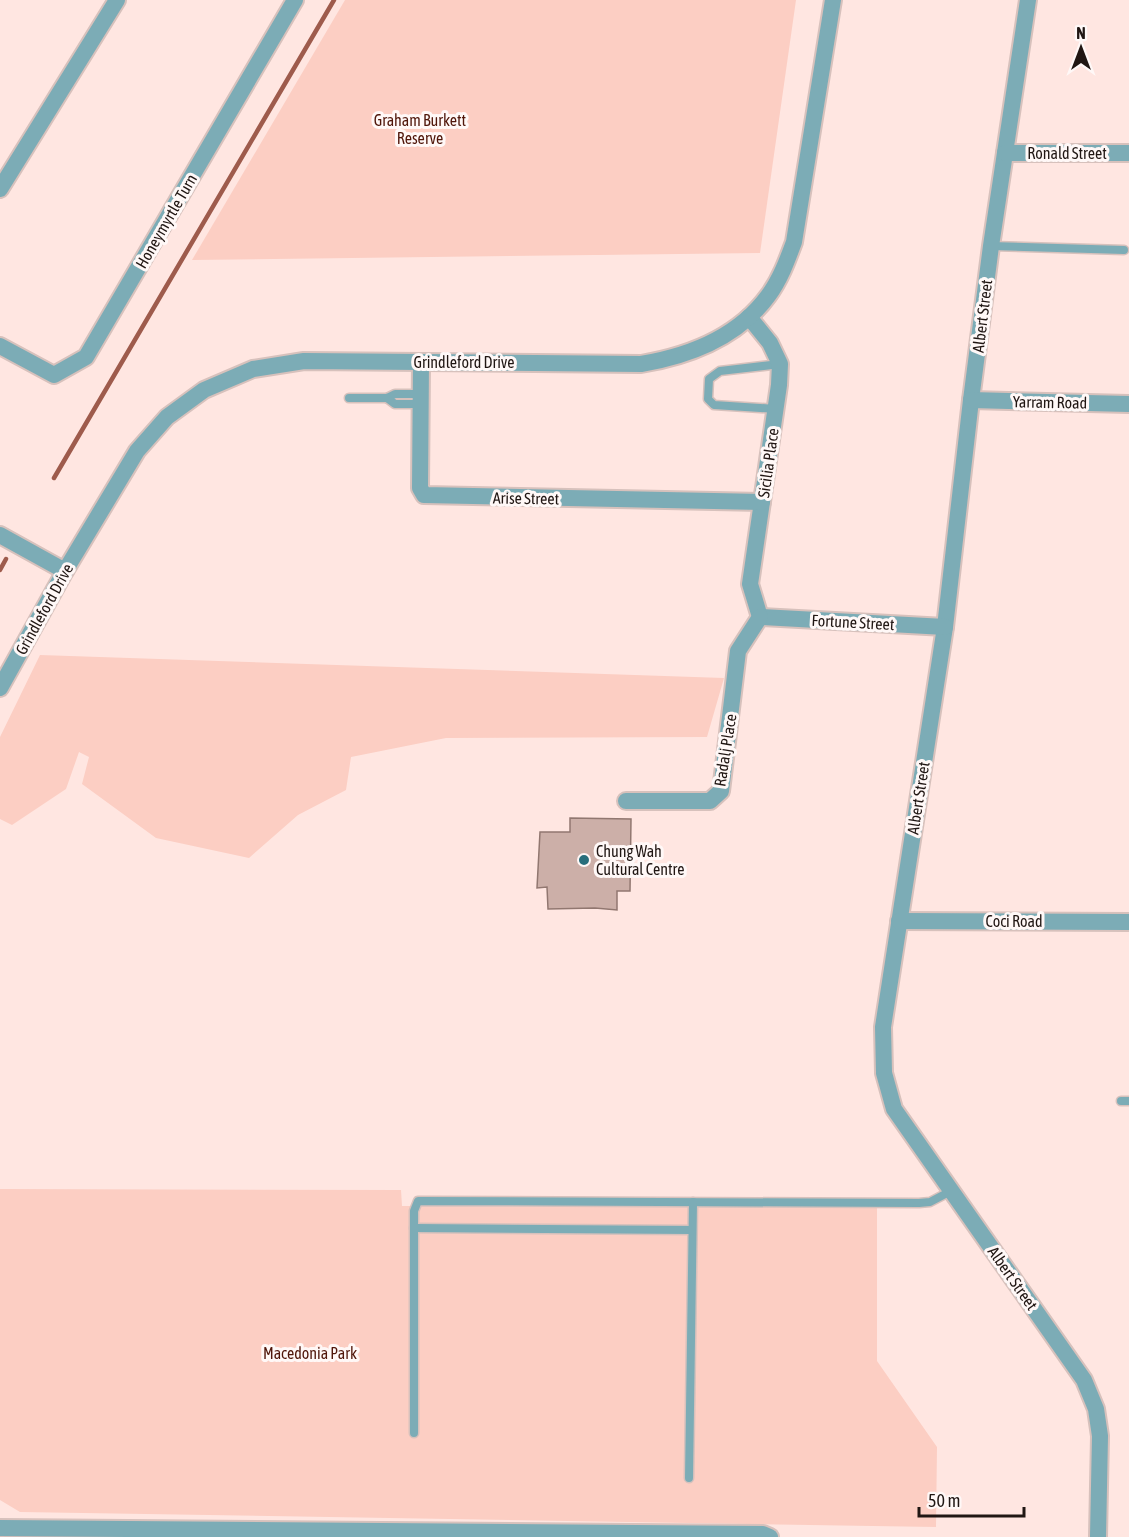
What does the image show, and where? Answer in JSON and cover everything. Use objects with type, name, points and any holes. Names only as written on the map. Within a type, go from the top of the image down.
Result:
[{"type":"street","points":[[0,189],[117,0]]},
{"type":"street","name":"Honeymyrtle Turn","points":[[0,346],[54,375],[86,357],[295,0]]},
{"type":"street","name":"Grindleford Drive","points":[[0,688],[65,571],[137,451],[166,417],[204,390],[253,369],[304,362],[641,364],[670,359],[699,349],[726,335],[749,317],[768,297],[783,271],[794,242],[833,0]]},
{"type":"street","name":"Albert Street","points":[[1028,0],[991,246],[945,627],[883,1027],[884,1072],[894,1109],[1084,1380],[1090,1393],[1096,1409],[1100,1436],[1098,1537]]},
{"type":"street","name":"Ronald Street","points":[[1005,153],[1129,153]]},
{"type":"street","points":[[749,317],[770,343],[780,364]]},
{"type":"street","name":"Arise Street","points":[[421,362],[420,488],[424,495],[762,502]]},
{"type":"street","name":"Sicilia Place","points":[[760,617],[750,584],[776,409],[780,364]]},
{"type":"street","name":"Yarram Road","points":[[971,400],[1129,404]]},
{"type":"street","points":[[0,534],[65,571]]},
{"type":"street","name":"Fortune Street","points":[[760,617],[945,627]]},
{"type":"street","name":"Radalj Place","points":[[626,801],[710,801],[721,791],[738,651],[760,617]]},
{"type":"street","name":"Coci Road","points":[[899,921],[1129,922]]},
{"type":"street","points":[[0,1528],[766,1536]]},
{"type":"lane","points":[[991,246],[1124,250]]},
{"type":"lane","points":[[776,409],[714,405],[708,399],[709,380],[720,371],[780,364]]},
{"type":"lane","points":[[349,398],[387,398],[395,394],[421,399]]},
{"type":"lane","points":[[414,1433],[414,1228],[416,1204],[423,1200],[919,1203],[930,1202],[951,1191]]},
{"type":"lane","points":[[689,1478],[693,1202]]},
{"type":"lane","points":[[414,1228],[692,1230]]},
{"type":"green space","name":"Graham Burkett Reserve","points":[[345,0],[796,0],[760,253],[192,260]]},
{"type":"green space","points":[[40,655],[724,678],[707,737],[446,738],[351,757],[346,790],[298,815],[249,858],[156,838],[82,784],[89,757],[79,752],[66,789],[12,825],[0,819],[0,737]]},
{"type":"green space","name":"Macedonia Park","points":[[0,1189],[401,1190],[402,1206],[877,1207],[877,1361],[937,1447],[936,1527],[20,1512],[0,1500]]},
{"type":"building","name":"Chung Wah Cultural Centre","points":[[570,818],[631,819],[630,891],[617,891],[617,910],[548,909],[547,887],[537,888],[540,832],[570,832]]},
{"type":"waterway","points":[[54,478],[334,0]]},
{"type":"waterway","points":[[0,570],[6,559]]},
{"type":"place","name":"Chung Wah Cultural Centre","points":[[584,860]]}]
